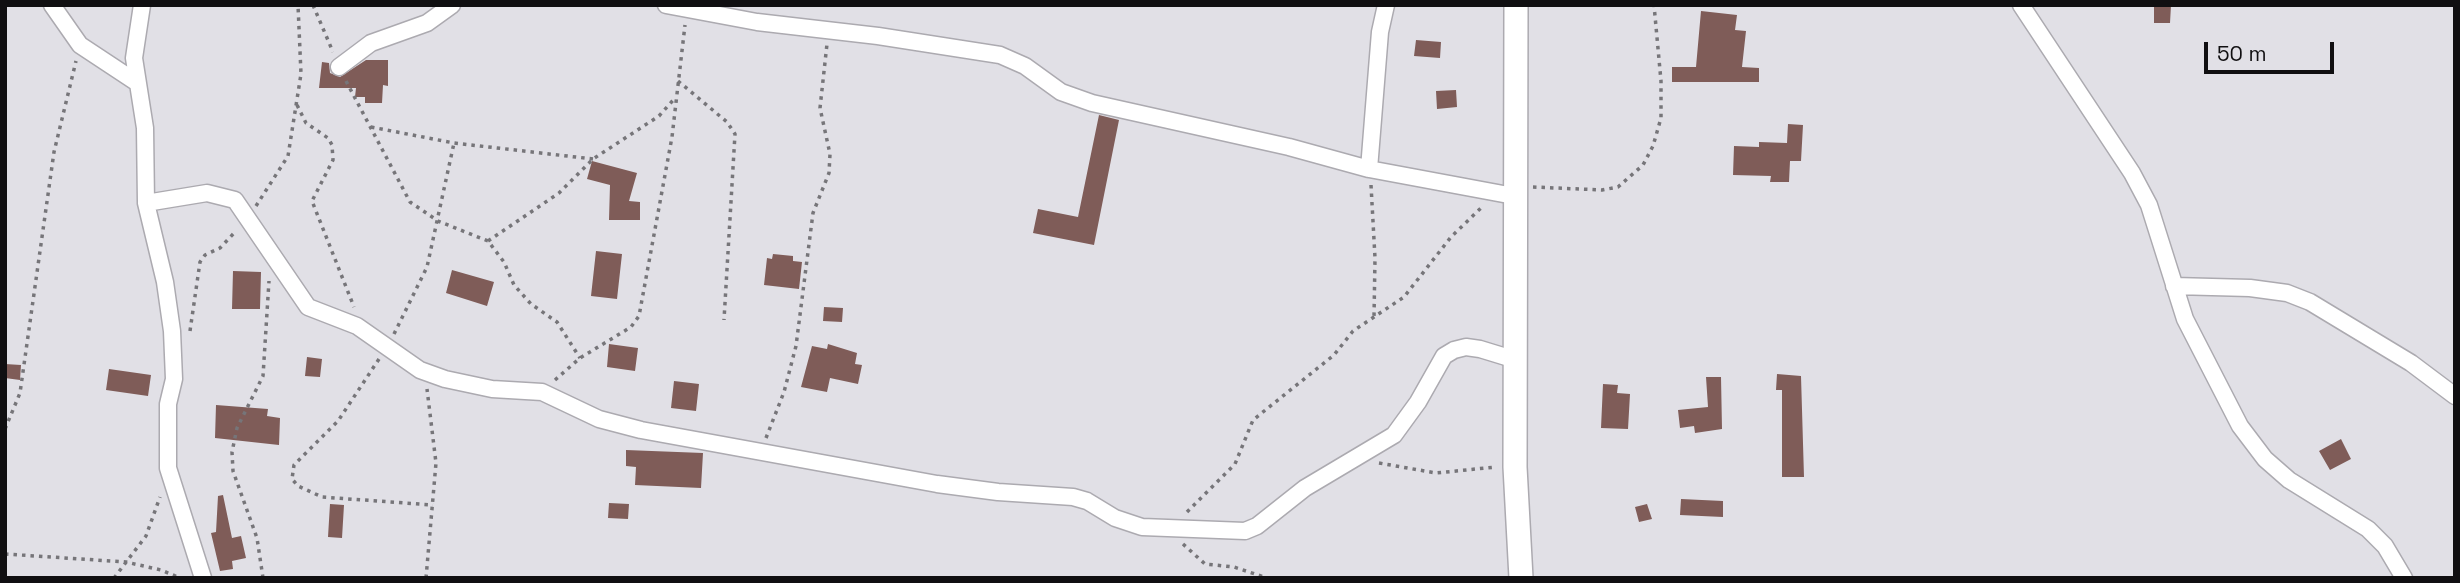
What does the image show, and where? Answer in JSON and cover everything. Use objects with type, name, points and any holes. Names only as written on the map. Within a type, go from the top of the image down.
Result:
[{"type":"street","points":[[52,5],[80,45],[136,82]]},
{"type":"street","points":[[142,5],[134,58],[145,128],[146,203],[165,282],[172,331],[174,379],[168,404],[168,468],[203,578]]},
{"type":"street","points":[[339,67],[371,43],[427,23],[452,5]]},
{"type":"street","points":[[666,5],[1000,55],[1025,66],[1061,92],[1092,103],[1289,147],[1369,169],[1507,191]]},
{"type":"street","points":[[1369,169],[1380,32],[1386,5]]},
{"type":"street","points":[[1516,5],[1507,191],[1516,359],[1515,467],[1521,578]]},
{"type":"street","points":[[2021,5],[2138,184],[2163,243],[2185,319],[2219,390],[2240,426],[2265,459],[2289,480],[2368,529],[2385,546],[2404,578]]},
{"type":"street","points":[[146,203],[207,194],[235,200],[308,307],[357,326],[386,349],[420,370],[492,389],[542,392],[621,426],[937,484],[998,492],[1073,497],[1126,523],[1142,527],[1245,531],[1257,526],[1305,488],[1394,435],[1444,356],[1454,350],[1473,348],[1516,359]]},
{"type":"street","points":[[2174,286],[2250,288],[2287,293],[2310,302],[2411,363],[2455,396]]},
{"type":"path","points":[[189,340],[200,262],[205,255],[231,237],[247,215],[261,202],[284,167],[301,74],[298,5]]},
{"type":"path","points":[[313,5],[339,67],[410,202],[438,221],[488,241],[504,262],[514,285],[531,304],[557,322],[580,358]]},
{"type":"path","points":[[1267,578],[1234,567],[1205,564],[1170,527],[1235,464],[1253,420],[1334,355],[1353,331],[1405,296],[1451,237],[1507,191],[1602,190],[1618,187],[1643,165],[1653,146],[1661,118],[1661,81],[1654,5]]},
{"type":"path","points":[[542,392],[580,358],[631,327],[639,316],[677,97],[687,9]]},
{"type":"path","points":[[761,450],[784,392],[796,345],[813,213],[829,173],[830,154],[820,108],[828,31]]},
{"type":"path","points":[[5,429],[20,393],[54,152],[80,45]]},
{"type":"path","points":[[678,81],[727,122],[734,134],[724,320]]},
{"type":"path","points":[[488,241],[558,193],[593,159],[659,116],[677,97]]},
{"type":"path","points":[[296,103],[306,123],[328,138],[332,145],[333,160],[312,201],[356,310],[357,326]]},
{"type":"path","points":[[371,127],[454,144],[593,159]]},
{"type":"path","points":[[433,505],[322,497],[292,479],[294,465],[338,421],[386,349],[412,303],[427,267],[454,144]]},
{"type":"path","points":[[1369,169],[1375,237],[1374,318]]},
{"type":"path","points":[[263,578],[257,538],[233,471],[232,452],[237,428],[263,376],[269,305],[269,250]]},
{"type":"path","points":[[420,370],[431,413],[436,463],[426,578]]},
{"type":"path","points":[[1355,458],[1436,473],[1476,467],[1515,467]]},
{"type":"path","points":[[114,578],[146,536],[168,468]]},
{"type":"path","points":[[5,554],[126,562],[161,569],[180,578]]},
{"type":"building","points":[[2154,5],[2171,5],[2170,23],[2154,23]]},
{"type":"building","points":[[1701,11],[1737,15],[1735,30],[1746,31],[1742,67],[1759,68],[1759,82],[1672,82],[1672,67],[1696,67]]},
{"type":"building","points":[[1416,40],[1441,42],[1440,58],[1414,56]]},
{"type":"building","points":[[366,60],[388,60],[388,86],[383,85],[382,103],[365,103],[365,97],[355,97],[356,88],[319,88],[322,62],[329,63],[330,73],[340,77]]},
{"type":"building","points":[[1456,90],[1457,107],[1437,109],[1436,91]]},
{"type":"building","points":[[1099,115],[1119,120],[1094,245],[1033,233],[1038,209],[1078,217]]},
{"type":"building","points":[[1788,124],[1803,125],[1801,161],[1790,161],[1789,182],[1770,182],[1771,176],[1733,175],[1734,146],[1759,147],[1759,142],[1787,143]]},
{"type":"building","points":[[592,161],[637,173],[629,201],[640,202],[640,220],[609,220],[610,185],[587,179]]},
{"type":"building","points":[[596,251],[622,254],[617,299],[591,296]]},
{"type":"building","points":[[773,254],[793,256],[793,261],[802,262],[799,289],[764,285],[767,258],[772,259]]},
{"type":"building","points":[[452,270],[494,282],[487,306],[446,293]]},
{"type":"building","points":[[233,271],[261,272],[260,309],[232,309]]},
{"type":"building","points":[[824,307],[843,308],[842,322],[823,321]]},
{"type":"building","points":[[609,344],[638,348],[635,371],[607,367]]},
{"type":"building","points":[[828,344],[857,353],[855,364],[862,365],[858,384],[830,378],[827,392],[801,387],[812,346],[827,349]]},
{"type":"building","points":[[307,357],[322,359],[320,377],[305,376]]},
{"type":"building","points":[[5,364],[21,365],[20,380],[5,378]]},
{"type":"building","points":[[109,369],[151,375],[148,396],[106,390]]},
{"type":"building","points":[[1777,374],[1801,376],[1804,477],[1782,477],[1782,390],[1776,390]]},
{"type":"building","points":[[1706,377],[1721,377],[1722,429],[1695,433],[1694,426],[1680,428],[1678,410],[1708,407]]},
{"type":"building","points":[[674,381],[699,384],[696,411],[671,408]]},
{"type":"building","points":[[1603,384],[1618,385],[1617,393],[1630,394],[1628,429],[1601,428]]},
{"type":"building","points":[[216,405],[268,409],[267,416],[280,418],[279,445],[215,438]]},
{"type":"building","points":[[2341,439],[2351,459],[2330,470],[2319,451]]},
{"type":"building","points":[[626,450],[703,453],[701,488],[635,485],[636,467],[626,466]]},
{"type":"building","points":[[223,495],[232,538],[241,536],[246,558],[232,561],[233,569],[220,571],[211,533],[216,532],[218,496]]},
{"type":"building","points":[[1681,499],[1723,501],[1723,517],[1680,515]]},
{"type":"building","points":[[609,503],[629,504],[628,519],[608,518]]},
{"type":"building","points":[[330,504],[344,505],[342,538],[328,537]]},
{"type":"building","points":[[1647,504],[1652,519],[1639,522],[1635,507]]}]
